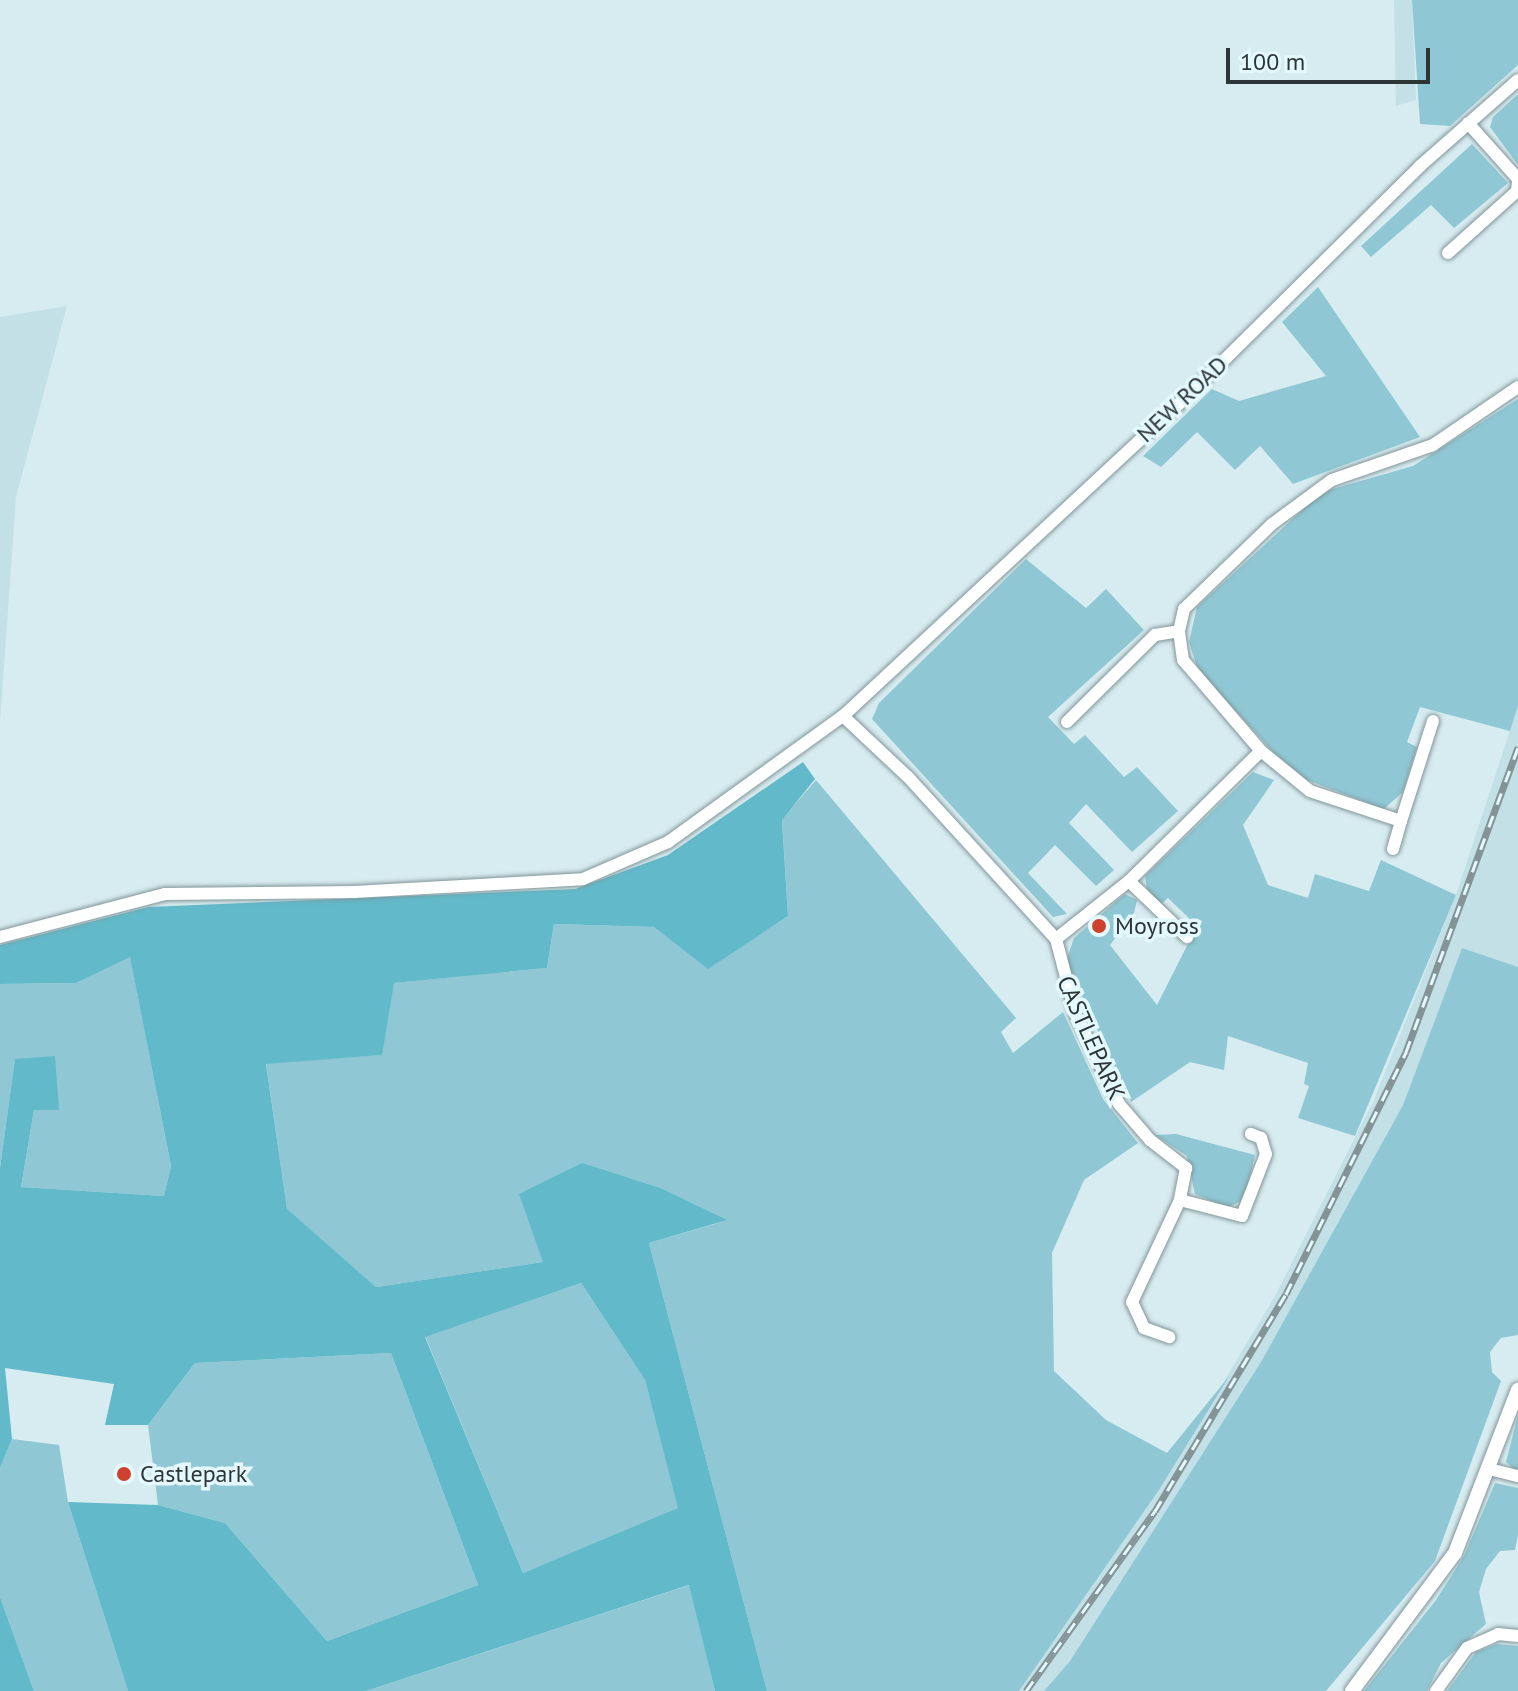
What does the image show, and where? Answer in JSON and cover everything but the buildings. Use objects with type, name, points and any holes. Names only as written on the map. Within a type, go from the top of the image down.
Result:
[{"type":"street","name":"NEW ROAD","points":[[0,937],[165,894],[354,892],[583,879],[668,842],[843,716],[1203,381],[1468,123],[1518,80]]},
{"type":"street","points":[[1448,253],[1518,191],[1518,180],[1468,123]]},
{"type":"street","points":[[1401,821],[1310,791],[1261,751],[1183,660],[1179,631],[1184,609],[1297,504],[1332,480],[1433,445],[1518,387]]},
{"type":"street","points":[[1067,722],[1155,635],[1179,631]]},
{"type":"street","name":"CASTLEPARK","points":[[843,716],[908,777],[1056,939],[1076,1015],[1119,1104],[1150,1140],[1186,1168],[1180,1200],[1132,1302],[1144,1328],[1169,1337]]},
{"type":"street","points":[[1393,849],[1433,721]]},
{"type":"street","points":[[1056,939],[1129,881],[1261,751]]},
{"type":"street","points":[[1129,881],[1187,937]]},
{"type":"street","points":[[1180,1200],[1242,1216],[1266,1154],[1261,1138],[1251,1134]]},
{"type":"street","points":[[1352,1691],[1455,1553],[1518,1390]]},
{"type":"street","points":[[1489,1469],[1518,1476]]},
{"type":"street","points":[[1436,1691],[1467,1648],[1498,1634],[1518,1636]]},
{"type":"shaded area","points":[[1394,0],[1412,0],[1416,100],[1396,106]]},
{"type":"shaded area","points":[[1412,0],[1518,0],[1518,65],[1450,126],[1420,124]]},
{"type":"shaded area","points":[[1518,94],[1518,165],[1490,127],[1493,117]]},
{"type":"shaded area","points":[[1472,144],[1508,183],[1454,228],[1431,205],[1371,257],[1361,246]]},
{"type":"shaded area","points":[[1318,287],[1420,437],[1293,484],[1260,446],[1235,470],[1197,432],[1161,467],[1143,456],[1212,389],[1239,401],[1326,376],[1282,322]]},
{"type":"shaded area","points":[[67,306],[16,497],[0,723],[0,317]]},
{"type":"shaded area","points":[[1518,399],[1518,706],[1510,731],[1420,707],[1407,742],[1417,747],[1403,792],[1384,809],[1307,780],[1275,754],[1198,670],[1189,642],[1197,607],[1322,492],[1413,466]]},
{"type":"shaded area","points":[[1026,559],[1086,608],[1106,589],[1144,630],[1048,717],[1074,744],[1085,735],[1124,777],[1137,767],[1178,811],[1132,852],[1086,804],[1069,823],[1114,870],[1096,886],[1055,845],[1028,873],[1067,914],[1053,917],[872,719],[879,703]]},
{"type":"shaded area","points":[[1518,706],[1518,968],[1462,948],[1403,1105],[1261,1362],[1070,1661],[1044,1691],[1019,1691],[1159,1490],[1275,1296],[1373,1102],[1456,895]]},
{"type":"shaded area","points":[[803,762],[815,779],[782,820],[788,916],[708,969],[654,927],[554,924],[547,968],[394,983],[382,1055],[266,1064],[287,1209],[376,1287],[543,1262],[519,1194],[582,1163],[660,1188],[727,1220],[649,1243],[767,1691],[715,1691],[689,1585],[366,1691],[128,1691],[68,1502],[158,1505],[225,1523],[327,1641],[478,1585],[391,1353],[195,1363],[148,1425],[105,1425],[114,1384],[5,1368],[12,1439],[0,1468],[0,1168],[15,1059],[55,1056],[59,1110],[34,1110],[21,1187],[164,1196],[171,1166],[130,957],[76,983],[0,984],[0,945],[148,907],[575,889],[668,855]],"holes":[[[581,1283],[645,1380],[678,1508],[523,1573],[425,1337]]]},
{"type":"shaded area","points":[[1253,772],[1274,780],[1243,825],[1268,885],[1308,898],[1315,874],[1369,891],[1381,860],[1456,895],[1355,1136],[1298,1118],[1309,1086],[1304,1084],[1308,1063],[1228,1036],[1224,1070],[1190,1062],[1131,1102],[1066,962],[1074,938],[1125,894],[1137,900],[1134,913],[1110,945],[1157,1005],[1197,926],[1168,898],[1161,904],[1147,890],[1145,876]]},
{"type":"shaded area","points":[[816,780],[1016,1018],[1001,1032],[1013,1053],[1063,1012],[1103,1099],[1138,1143],[1084,1180],[1052,1253],[1054,1371],[1106,1420],[1167,1453],[1230,1375],[1159,1490],[1019,1691],[767,1691],[649,1243],[725,1221],[543,1262],[376,1287],[287,1210],[266,1063],[381,1055],[393,983],[547,968],[554,924],[654,927],[708,968],[788,916],[782,819]]},
{"type":"shaded area","points":[[1462,948],[1518,967],[1518,1335],[1501,1338],[1490,1352],[1492,1372],[1501,1381],[1435,1561],[1326,1691],[1044,1691],[1070,1661],[1261,1362],[1403,1105]]},
{"type":"shaded area","points":[[130,956],[171,1166],[164,1196],[21,1187],[34,1110],[59,1110],[15,1060],[0,1168],[0,984],[76,983]]},
{"type":"shaded area","points":[[1176,1134],[1255,1155],[1245,1199],[1227,1208],[1195,1194],[1187,1156],[1155,1135]]},
{"type":"shaded area","points":[[581,1283],[645,1380],[679,1509],[523,1573],[425,1336]]},
{"type":"shaded area","points":[[391,1353],[478,1585],[327,1641],[225,1523],[158,1505],[148,1425],[195,1363]]},
{"type":"shaded area","points":[[1518,1415],[1518,1469],[1514,1469],[1506,1462]]},
{"type":"shaded area","points":[[12,1439],[59,1445],[68,1502],[128,1691],[34,1691],[0,1597],[0,1468]]},
{"type":"shaded area","points":[[1495,1483],[1518,1488],[1518,1535],[1515,1550],[1500,1551],[1486,1569],[1479,1592],[1486,1624],[1441,1663],[1427,1691],[1364,1691],[1436,1600],[1464,1556]]},
{"type":"shaded area","points":[[690,1585],[715,1691],[366,1691]]},
{"type":"shaded area","points":[[0,1597],[34,1691],[0,1691]]},
{"type":"shaded area","points":[[1497,1644],[1518,1646],[1518,1691],[1447,1691],[1476,1652]]},
{"type":"railway","points":[[1026,1691],[1155,1511],[1286,1294],[1406,1052],[1518,747]]},
{"type":"place","name":"Moyross","points":[[1099,926]]},
{"type":"place","name":"Castlepark","points":[[124,1474]]}]
